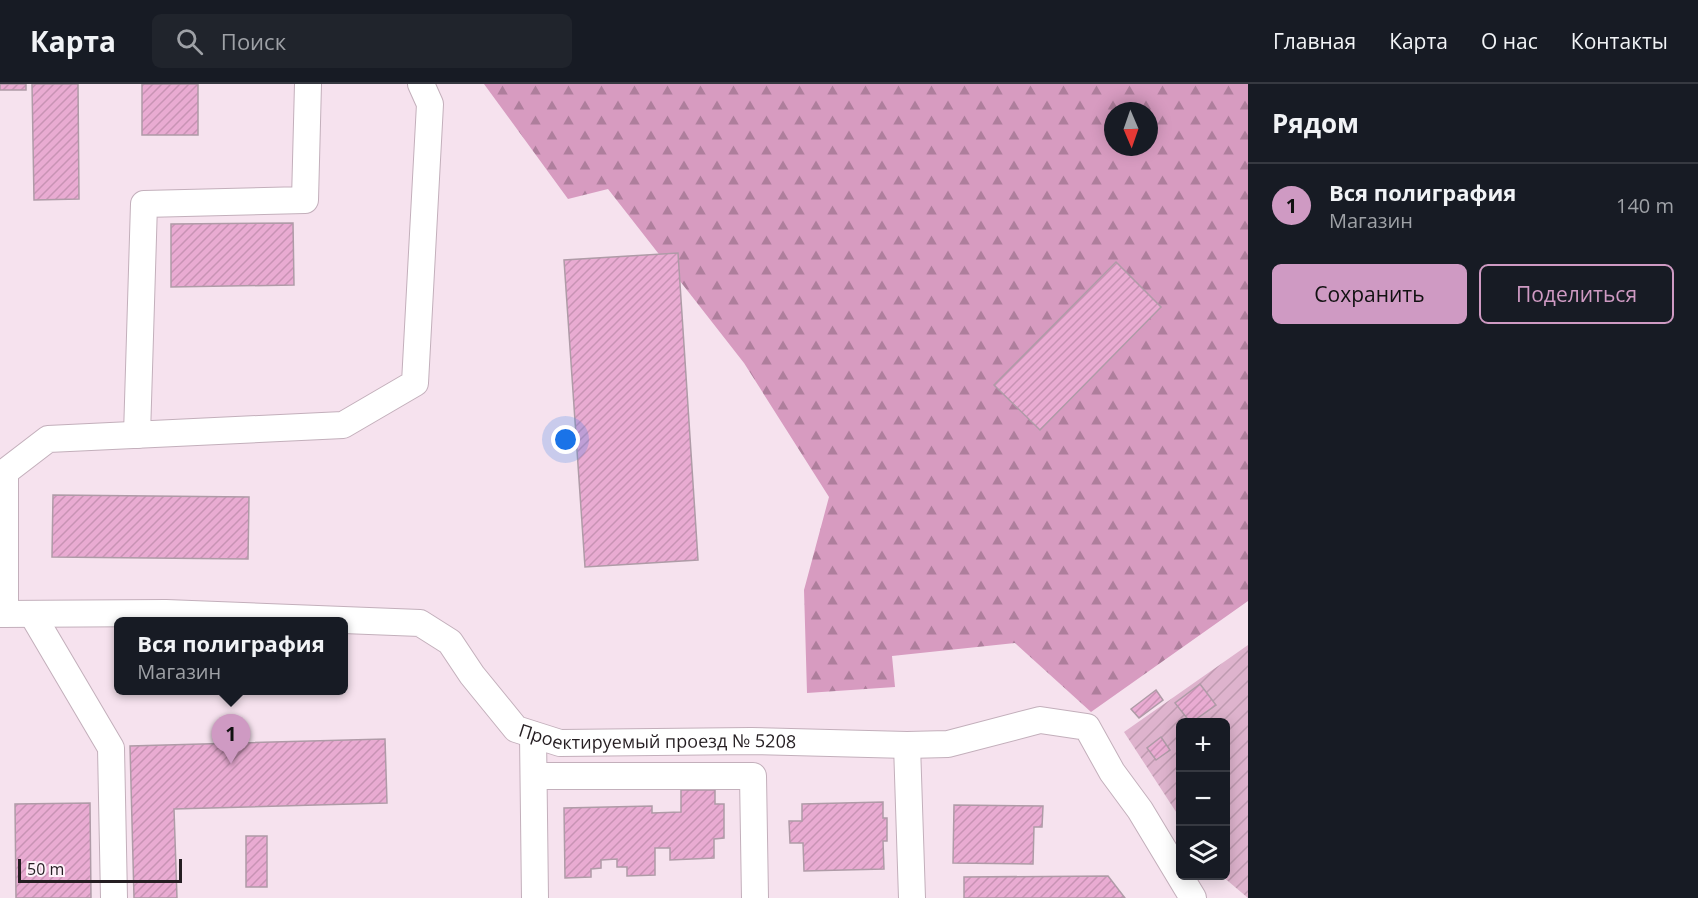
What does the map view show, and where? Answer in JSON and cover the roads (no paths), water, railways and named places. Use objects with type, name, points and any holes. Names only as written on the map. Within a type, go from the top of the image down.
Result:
[{"type":"street","points":[[137,435],[144,204],[305,200],[308,84]]},
{"type":"street","points":[[3,614],[5,472],[48,439],[343,425],[415,383],[430,104],[421,84]]},
{"type":"street","name":"Проектируемый проезд № 5208","points":[[3,614],[166,614],[251,617]]},
{"type":"street","points":[[32,614],[111,748],[114,898]]},
{"type":"street","name":"Проектируемый проезд № 5208","points":[[348,620],[420,623],[450,642],[472,675],[516,729],[560,743],[751,741],[948,744],[1040,720],[1087,727],[1112,772],[1140,810],[1193,898]]},
{"type":"street","points":[[533,735],[536,898]]},
{"type":"street","points":[[907,745],[912,898]]},
{"type":"street","points":[[534,776],[753,776],[755,898]]},
{"type":"place","name":"Вся полиграфия","points":[[231,764]]}]
